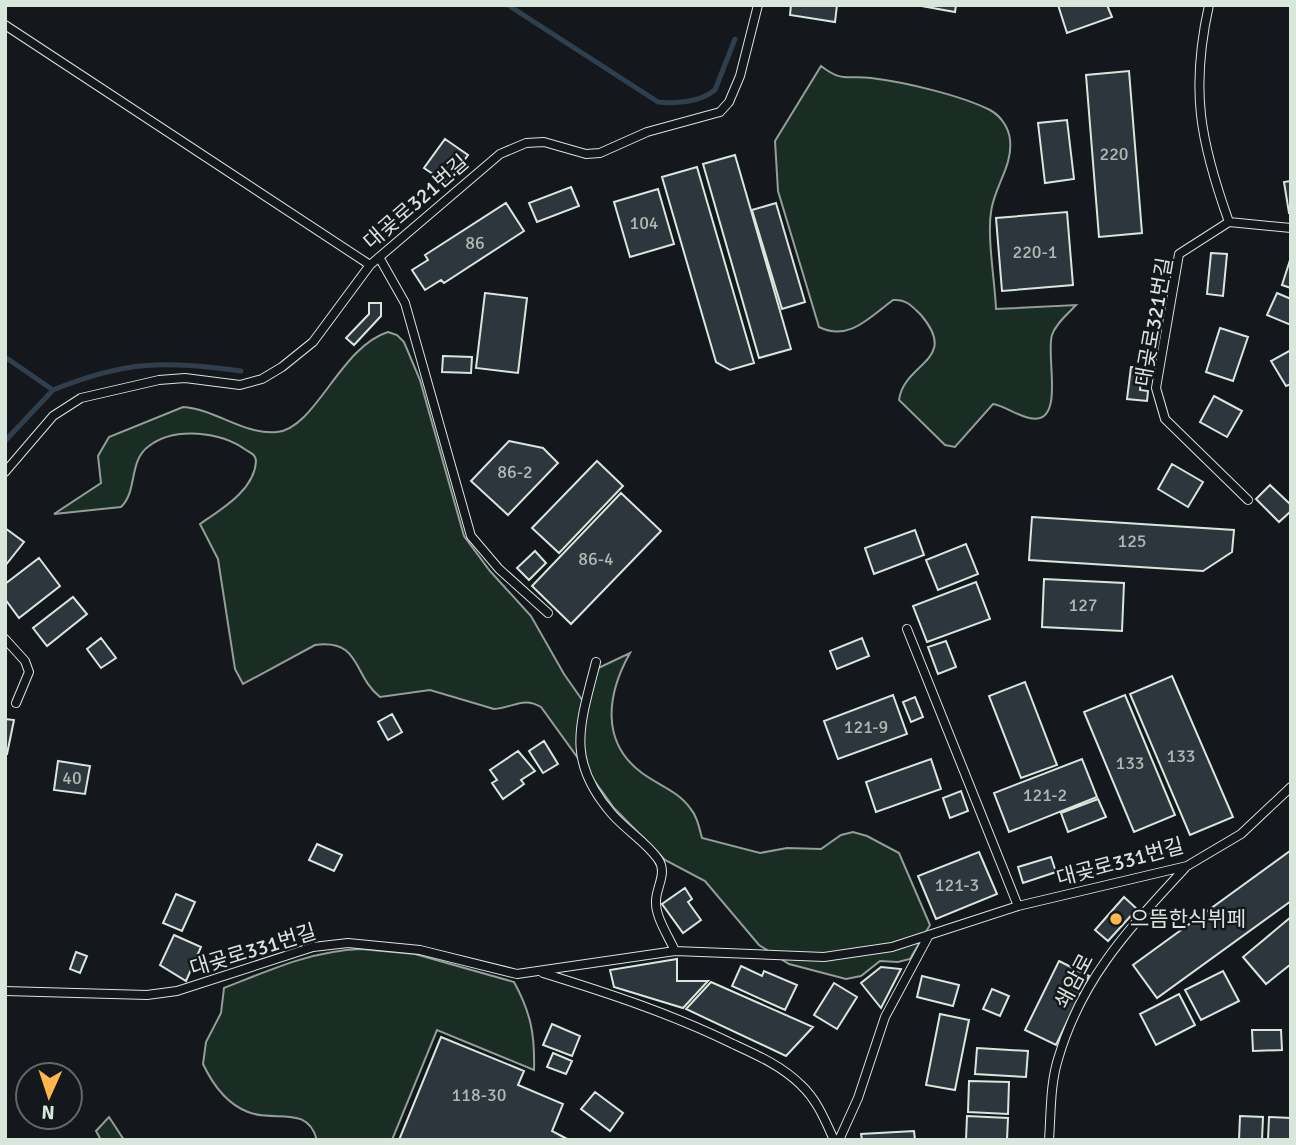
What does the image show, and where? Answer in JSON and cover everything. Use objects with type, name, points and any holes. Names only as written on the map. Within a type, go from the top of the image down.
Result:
[{"type":"lane","name":"대곶로321번길","points":[[5,472],[53,416],[81,398],[159,380],[185,379],[240,385],[262,379],[313,342],[370,265],[500,154],[516,145],[544,142],[586,154],[600,153],[647,132],[720,112],[729,103],[740,76],[758,5]]},
{"type":"lane","points":[[1209,5],[1199,50],[1198,114],[1210,169],[1229,222],[1291,228]]},
{"type":"lane","points":[[5,25],[370,265]]},
{"type":"lane","name":"대곶로321번길","points":[[1229,222],[1179,254],[1156,388],[1165,419],[1248,500]]},
{"type":"lane","points":[[379,257],[405,303],[471,536],[499,569],[548,613]]},
{"type":"lane","points":[[907,629],[1018,906]]},
{"type":"lane","points":[[5,639],[25,661],[29,672],[16,703]]},
{"type":"lane","points":[[596,662],[579,751],[584,772],[611,813],[659,860],[662,877],[656,901],[657,910],[675,951]]},
{"type":"lane","name":"대곶로331번길","points":[[5,991],[147,995],[177,991],[313,947],[348,943],[420,950],[517,974],[675,951],[824,957],[892,947],[1018,906],[1187,866],[1241,834],[1291,787]]},
{"type":"lane","name":"쇄암로","points":[[1049,1140],[1058,1058],[1095,975],[1115,944],[1187,866]]},
{"type":"lane","points":[[839,1140],[858,1098],[885,1017],[929,934]]},
{"type":"lane","points":[[538,972],[621,997],[690,1024],[775,1064],[802,1086],[821,1110],[834,1140]]},
{"type":"green space","points":[[821,66],[840,76],[884,80],[948,94],[990,110],[1004,123],[1009,136],[1009,159],[993,203],[990,223],[996,309],[1076,305],[1052,335],[1052,393],[1047,413],[1040,418],[1028,418],[993,404],[955,447],[945,445],[899,400],[903,387],[932,352],[935,342],[931,330],[915,309],[905,302],[893,300],[850,330],[840,332],[819,327],[778,191],[775,141]]},
{"type":"green space","points":[[388,332],[397,335],[404,342],[420,380],[464,536],[490,571],[531,616],[564,674],[585,704],[594,670],[630,653],[616,685],[612,717],[619,747],[628,761],[685,802],[698,822],[702,838],[760,853],[787,848],[821,849],[841,835],[853,832],[867,836],[899,853],[930,925],[910,959],[898,962],[880,961],[861,976],[846,979],[789,964],[759,945],[705,881],[665,860],[614,808],[541,707],[535,704],[523,703],[494,709],[430,690],[380,697],[371,688],[349,653],[330,645],[315,645],[243,684],[235,669],[218,559],[200,524],[226,506],[250,481],[256,461],[251,453],[236,444],[198,434],[160,440],[142,452],[135,468],[130,493],[121,507],[54,514],[101,483],[98,456],[109,437],[183,407],[207,412],[253,430],[277,432],[291,427],[317,403],[356,353],[371,340]]},
{"type":"green space","points":[[361,949],[415,954],[514,982],[531,1024],[534,1070],[437,1030],[392,1140],[317,1140],[306,1122],[298,1118],[258,1115],[240,1108],[227,1098],[203,1064],[206,1042],[221,1013],[224,988],[308,957]]},
{"type":"green space","points":[[109,1117],[124,1140],[101,1140],[96,1131]]},
{"type":"building","points":[[791,5],[837,5],[835,22],[790,15]]},
{"type":"building","points":[[916,5],[956,5],[955,12]]},
{"type":"building","points":[[1058,5],[1107,5],[1112,17],[1067,33]]},
{"type":"building","points":[[1129,71],[1142,233],[1099,237],[1086,75]]},
{"type":"building","points":[[1067,120],[1074,179],[1045,183],[1038,123]]},
{"type":"building","points":[[445,139],[468,155],[448,184],[424,168]]},
{"type":"building","points":[[735,155],[791,349],[759,358],[703,164]]},
{"type":"building","points":[[697,167],[754,363],[730,370],[716,362],[662,177]]},
{"type":"building","points":[[1291,181],[1291,213],[1289,213],[1284,182]]},
{"type":"building","points":[[571,187],[579,206],[537,222],[529,203]]},
{"type":"building","points":[[658,189],[674,244],[630,257],[614,202]]},
{"type":"building","points":[[506,203],[524,231],[444,283],[441,280],[425,290],[412,270],[428,260],[425,255]]},
{"type":"building","points":[[776,203],[805,302],[782,309],[752,210]]},
{"type":"building","points":[[1067,212],[1073,285],[1002,291],[996,218]]},
{"type":"building","points":[[1211,253],[1227,254],[1223,296],[1207,294]]},
{"type":"building","points":[[1291,257],[1291,288],[1282,285]]},
{"type":"building","points":[[485,293],[527,298],[518,373],[476,368]]},
{"type":"building","points":[[1277,293],[1291,299],[1291,325],[1267,315]]},
{"type":"building","points":[[369,303],[381,303],[381,316],[354,345],[346,338],[369,314]]},
{"type":"building","points":[[1220,328],[1248,337],[1233,381],[1206,372]]},
{"type":"building","points":[[1291,350],[1291,384],[1286,386],[1271,361]]},
{"type":"building","points":[[443,356],[472,357],[471,373],[442,372]]},
{"type":"building","points":[[1131,367],[1142,368],[1140,390],[1148,391],[1147,401],[1127,399]]},
{"type":"building","points":[[1214,396],[1242,411],[1227,437],[1200,422]]},
{"type":"building","points":[[509,441],[543,448],[558,463],[508,515],[471,481]]},
{"type":"building","points":[[597,461],[623,486],[559,553],[532,528]]},
{"type":"building","points":[[1172,464],[1203,482],[1188,507],[1158,489]]},
{"type":"building","points":[[1270,485],[1291,505],[1291,511],[1279,522],[1256,499]]},
{"type":"building","points":[[621,493],[661,531],[571,624],[532,586]]},
{"type":"building","points":[[1032,517],[1234,530],[1232,552],[1203,571],[1029,560]]},
{"type":"building","points":[[5,528],[24,542],[5,566]]},
{"type":"building","points":[[915,530],[924,555],[874,574],[865,548]]},
{"type":"building","points":[[966,544],[978,574],[938,590],[926,560]]},
{"type":"building","points":[[535,551],[546,563],[529,580],[517,568]]},
{"type":"building","points":[[39,558],[60,586],[19,618],[5,599],[5,584]]},
{"type":"building","points":[[1044,579],[1124,583],[1122,631],[1042,627]]},
{"type":"building","points":[[976,582],[990,619],[927,642],[913,606]]},
{"type":"building","points":[[73,597],[87,614],[47,646],[33,628]]},
{"type":"building","points":[[101,638],[116,658],[101,668],[87,649]]},
{"type":"building","points":[[862,638],[869,656],[837,669],[830,651]]},
{"type":"building","points":[[946,641],[956,667],[938,674],[928,647]]},
{"type":"building","points":[[1172,676],[1233,817],[1190,835],[1130,694]]},
{"type":"building","points":[[1025,682],[1057,765],[1021,778],[989,696]]},
{"type":"building","points":[[893,695],[907,734],[838,759],[824,721]]},
{"type":"building","points":[[1125,695],[1175,815],[1134,832],[1084,712]]},
{"type":"building","points":[[915,697],[923,717],[911,722],[903,702]]},
{"type":"building","points":[[392,714],[402,732],[388,740],[378,722]]},
{"type":"building","points":[[5,719],[14,720],[7,754],[5,754]]},
{"type":"building","points":[[544,741],[558,764],[543,773],[529,751]]},
{"type":"building","points":[[518,751],[535,771],[521,780],[524,784],[503,799],[492,783],[497,780],[490,770]]},
{"type":"building","points":[[931,759],[941,789],[876,812],[866,782]]},
{"type":"building","points":[[1082,759],[1097,797],[1009,832],[994,793]]},
{"type":"building","points":[[58,761],[90,766],[85,794],[54,790]]},
{"type":"building","points":[[961,791],[968,811],[950,818],[943,798]]},
{"type":"building","points":[[1098,799],[1106,817],[1068,832],[1061,813]]},
{"type":"building","points":[[317,844],[342,855],[334,871],[309,860]]},
{"type":"building","points":[[1290,851],[1291,901],[1157,998],[1133,965]]},
{"type":"building","points":[[979,852],[997,894],[936,919],[918,876]]},
{"type":"building","points":[[1051,857],[1056,872],[1023,883],[1018,867]]},
{"type":"building","points":[[685,888],[692,899],[688,902],[701,920],[683,933],[662,904]]},
{"type":"building","points":[[176,894],[195,902],[182,931],[163,923]]},
{"type":"building","name":"으뜸한식뷔페","points":[[1124,897],[1137,909],[1108,941],[1095,930]]},
{"type":"building","points":[[1291,917],[1291,964],[1266,984],[1243,957]]},
{"type":"building","points":[[174,935],[201,947],[186,981],[160,965]]},
{"type":"building","points":[[76,952],[87,956],[80,973],[70,969]]},
{"type":"building","points":[[677,959],[677,981],[708,981],[683,1008],[614,987],[610,970]]},
{"type":"building","points":[[1059,961],[1089,976],[1056,1045],[1025,1030]]},
{"type":"building","points":[[741,966],[762,976],[764,971],[797,985],[785,1010],[732,986]]},
{"type":"building","points":[[881,967],[901,969],[881,1008],[861,983]]},
{"type":"building","points":[[1223,971],[1239,1001],[1201,1020],[1185,990]]},
{"type":"building","points":[[922,976],[959,985],[953,1006],[917,997]]},
{"type":"building","points":[[711,982],[813,1027],[786,1056],[686,1009]]},
{"type":"building","points":[[834,983],[857,997],[837,1029],[814,1015]]},
{"type":"building","points":[[992,989],[1009,996],[1000,1016],[983,1009]]},
{"type":"building","points":[[1179,994],[1195,1025],[1156,1045],[1140,1014]]},
{"type":"building","points":[[940,1014],[969,1020],[955,1090],[926,1085]]},
{"type":"building","points":[[552,1024],[580,1036],[572,1056],[543,1045]]},
{"type":"building","points":[[1252,1030],[1281,1030],[1282,1050],[1253,1051]]},
{"type":"building","points":[[441,1037],[524,1071],[518,1085],[563,1104],[552,1131],[569,1140],[399,1140]]},
{"type":"building","points":[[977,1048],[1028,1051],[1026,1077],[975,1074]]},
{"type":"building","points":[[553,1053],[572,1061],[566,1074],[547,1067]]},
{"type":"building","points":[[969,1081],[1009,1082],[1008,1114],[968,1112]]},
{"type":"building","points":[[595,1092],[623,1113],[610,1131],[581,1109]]},
{"type":"building","points":[[967,1116],[1008,1118],[1007,1140],[966,1140]]},
{"type":"building","points":[[1240,1116],[1263,1117],[1262,1140],[1239,1140]]},
{"type":"building","points":[[1269,1117],[1291,1118],[1291,1140],[1268,1140]]},
{"type":"building","points":[[914,1131],[915,1140],[862,1140],[861,1134]]},
{"type":"waterway","points":[[508,5],[658,102],[688,101],[715,90],[735,39]]},
{"type":"waterway","points":[[5,357],[53,390],[125,368],[167,365],[241,371]]},
{"type":"waterway","points":[[5,441],[53,390]]},
{"type":"place","name":"으뜸한식뷔페","points":[[1116,919]]}]
